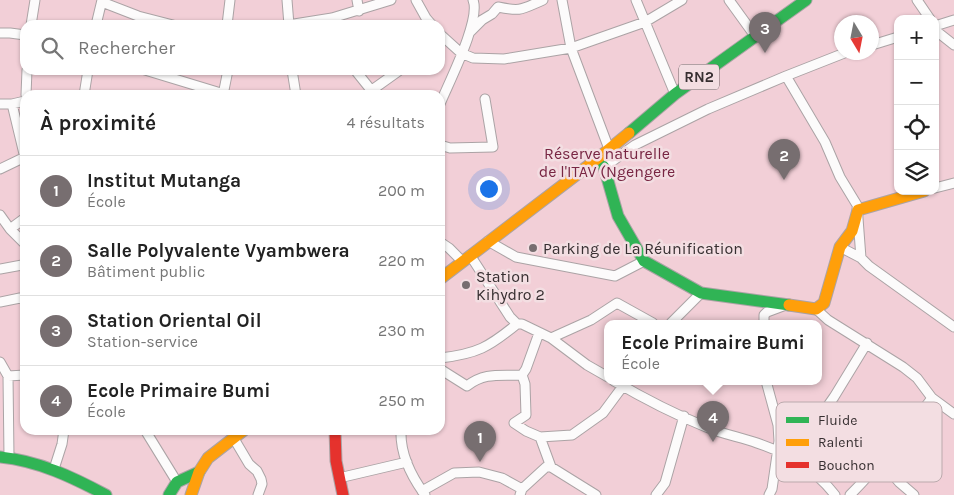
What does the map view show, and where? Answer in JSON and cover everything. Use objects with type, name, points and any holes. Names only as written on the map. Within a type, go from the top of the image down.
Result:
[{"type":"main road","name":"RN2","points":[[445,275],[488,241],[601,163],[609,149],[674,94],[806,0]]},
{"type":"main road","points":[[601,163],[618,216],[644,261],[702,293],[816,309],[824,303],[840,247],[852,231],[858,210],[910,195]]},
{"type":"main road","points":[[191,495],[198,472],[208,458],[236,435]]},
{"type":"main road","points":[[335,435],[338,478],[342,495]]},
{"type":"main road","points":[[4,457],[54,469],[107,495]]},
{"type":"main road","points":[[169,495],[177,482],[198,472]]},
{"type":"street","points":[[32,20],[35,0]]},
{"type":"street","points":[[228,20],[230,0]]},
{"type":"street","points":[[287,0],[288,20]]},
{"type":"street","points":[[357,0],[359,11]]},
{"type":"street","points":[[338,20],[391,0]]},
{"type":"street","points":[[416,0],[428,20]]},
{"type":"street","points":[[445,92],[470,32],[475,11],[473,0]]},
{"type":"street","points":[[470,32],[498,8],[516,11],[526,9],[543,0]]},
{"type":"street","points":[[562,0],[571,48],[609,149]]},
{"type":"street","points":[[636,0],[674,94]]},
{"type":"street","points":[[445,41],[461,53],[473,58],[504,59],[571,48],[645,22],[682,0]]},
{"type":"street","points":[[729,0],[755,36]]},
{"type":"street","points":[[917,0],[927,15]]},
{"type":"street","points":[[98,20],[104,1],[138,16],[154,20]]},
{"type":"street","points":[[939,25],[954,20]]},
{"type":"street","points":[[0,33],[20,34]]},
{"type":"street","points":[[939,33],[954,45]]},
{"type":"street","points":[[879,43],[894,38]]},
{"type":"street","points":[[601,163],[708,108],[834,57]]},
{"type":"street","points":[[26,90],[27,75]]},
{"type":"street","points":[[85,90],[87,75]]},
{"type":"street","points":[[161,75],[210,90]]},
{"type":"street","points":[[224,90],[227,75]]},
{"type":"street","points":[[293,75],[295,90]]},
{"type":"street","points":[[358,75],[371,90]]},
{"type":"street","points":[[377,90],[394,75]]},
{"type":"street","points":[[786,76],[825,142],[840,177],[857,205],[861,258]]},
{"type":"street","points":[[445,146],[493,147],[485,99]]},
{"type":"street","points":[[0,104],[20,102]]},
{"type":"street","points":[[12,104],[20,137]]},
{"type":"street","points":[[0,169],[20,159]]},
{"type":"street","points":[[939,187],[954,183]]},
{"type":"street","points":[[0,215],[20,239]]},
{"type":"street","points":[[10,229],[20,222]]},
{"type":"street","points":[[488,241],[516,257],[615,276],[644,261]]},
{"type":"street","points":[[445,245],[466,258],[517,324],[522,324],[550,338],[587,365],[604,375]]},
{"type":"street","points":[[840,247],[861,258],[954,327]]},
{"type":"street","points":[[0,269],[20,263]]},
{"type":"street","points":[[674,320],[702,293]]},
{"type":"street","points":[[0,302],[20,298]]},
{"type":"street","points":[[550,338],[591,320],[617,303],[647,320]]},
{"type":"street","points":[[764,320],[764,315],[767,312],[788,304]]},
{"type":"street","points":[[816,309],[828,320],[867,343],[917,378],[932,398],[938,402]]},
{"type":"street","points":[[445,357],[483,349],[517,324]]},
{"type":"street","points":[[522,375],[539,333]]},
{"type":"street","points":[[830,402],[867,343]]},
{"type":"street","points":[[0,362],[8,376],[4,457]]},
{"type":"street","points":[[445,372],[466,386],[474,380],[489,374],[522,375]]},
{"type":"street","points":[[8,376],[20,375]]},
{"type":"street","points":[[522,375],[525,384],[526,415],[514,422],[526,431],[540,437],[572,435],[604,413],[623,386],[718,432],[776,450]]},
{"type":"street","points":[[767,385],[776,418]]},
{"type":"street","points":[[929,402],[932,398]]},
{"type":"street","points":[[942,405],[954,414]]},
{"type":"street","points":[[656,495],[665,483],[684,416]]},
{"type":"street","points":[[54,469],[63,435]]},
{"type":"street","points":[[148,435],[177,482]]},
{"type":"street","points":[[401,435],[400,443],[407,462],[423,493],[454,473],[479,472],[502,478],[521,492],[546,467],[551,467]]},
{"type":"street","points":[[233,437],[249,464],[257,471],[261,479],[262,484],[258,495]]},
{"type":"street","points":[[540,437],[551,467],[596,495]]},
{"type":"street","points":[[338,478],[407,462]]},
{"type":"street","points":[[769,495],[772,489],[776,464]]},
{"type":"street","points":[[822,482],[835,495]]},
{"type":"street","points":[[850,495],[862,482]]},
{"type":"street","points":[[899,482],[914,495]]},
{"type":"green space","name":"Réserve naturelle de l'ITAV (Ngengere","points":[[0,0],[954,0],[954,495],[0,495]]},
{"type":"traffic: fast","points":[[629,133],[675,94],[806,0]]},
{"type":"traffic: fast","points":[[597,159],[604,167],[618,216],[644,261],[701,293],[789,305]]},
{"type":"traffic: fast","points":[[0,457],[42,466],[81,482],[106,495]]},
{"type":"traffic: fast","points":[[169,495],[177,482],[199,472]]},
{"type":"traffic: slow","points":[[445,275],[629,133]]},
{"type":"traffic: slow","points":[[789,305],[816,309],[824,303],[840,247],[852,231],[858,210],[910,195]]},
{"type":"traffic: slow","points":[[191,495],[199,472],[208,458],[238,435]]},
{"type":"traffic: jam","points":[[335,435],[336,461],[343,495]]},
{"type":"place","name":"Station Oriental Oil","points":[[765,53]]},
{"type":"place","name":"Salle Polyvalente Vyambwera","points":[[784,180]]},
{"type":"place","name":"Parking de La Réunification","points":[[533,248]]},
{"type":"place","name":"Station Kihydro 2","points":[[466,285]]},
{"type":"place","name":"Ecole Primaire Bumi","points":[[713,442]]},
{"type":"place","name":"Institut Mutanga","points":[[480,462]]}]
